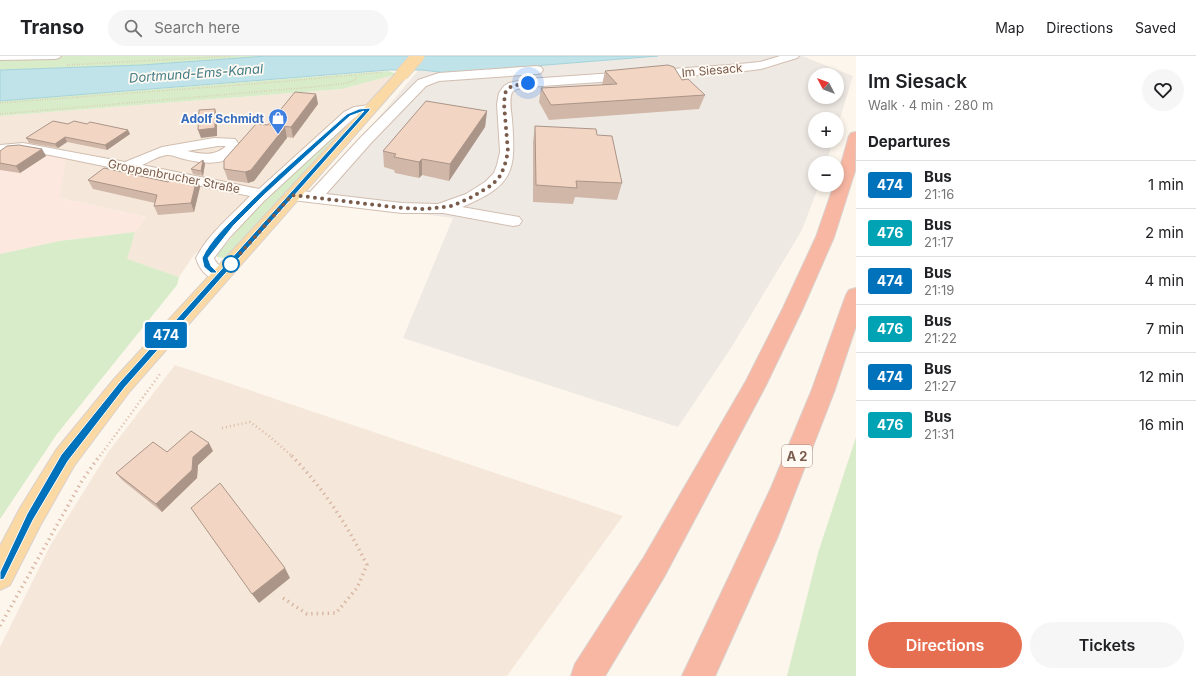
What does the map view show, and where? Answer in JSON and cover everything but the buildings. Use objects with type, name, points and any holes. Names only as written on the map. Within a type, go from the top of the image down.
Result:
[{"type":"highway","points":[[587,676],[658,560],[755,385],[783,329],[825,237],[847,171],[856,136]]},
{"type":"highway","name":"A 2","points":[[698,676],[730,613],[785,486],[824,389],[856,295]]},
{"type":"main road","points":[[0,575],[30,517],[65,458],[122,385],[418,56]]},
{"type":"street","points":[[0,57],[58,60]]},
{"type":"street","name":"Im Siesack","points":[[292,195],[402,208],[444,208],[482,193],[501,175],[508,152],[504,104],[505,93],[512,86],[528,83],[729,69],[762,65],[785,57]]},
{"type":"street","points":[[315,197],[366,140],[422,83],[439,77],[550,69]]},
{"type":"street","points":[[262,194],[349,115],[359,110],[369,109]]},
{"type":"street","name":"Groppenbrucher Straße","points":[[0,149],[23,147],[50,151],[262,194]]},
{"type":"street","points":[[126,167],[144,157],[167,150]]},
{"type":"street","name":"Groppenbrucher Straße","points":[[221,275],[208,267],[205,258],[208,252],[232,224],[262,194]]},
{"type":"street","points":[[444,208],[513,221]]},
{"type":"path","points":[[58,60],[139,62],[233,56]]},
{"type":"path","points":[[0,103],[357,75],[388,71]]},
{"type":"path","points":[[0,114],[320,86],[347,83],[355,80],[357,75]]},
{"type":"path","points":[[0,626],[83,479],[148,389],[164,370]]},
{"type":"path","points":[[222,428],[250,422],[270,435],[310,475],[354,537],[367,565],[357,588],[336,613],[307,614],[283,598]]},
{"type":"shaded area","points":[[469,56],[802,56],[833,68],[808,68],[808,104],[844,104],[844,72],[853,76],[842,112],[808,112],[808,148],[831,148],[828,156],[808,156],[808,192],[816,192],[802,230],[731,348],[678,427],[403,338],[453,218],[309,200],[427,60]]},
{"type":"shaded area","points":[[398,74],[369,109],[349,115],[194,255],[179,277],[126,259],[135,232],[146,217],[59,198],[0,149],[0,116],[342,89]]},
{"type":"shaded area","points":[[0,149],[67,154],[59,198],[146,217],[135,232],[59,241],[0,254]]},
{"type":"shaded area","points":[[175,365],[623,516],[507,676],[0,676],[0,647],[51,544],[109,451]]},
{"type":"green space","points":[[0,56],[267,56],[142,65],[0,70]]},
{"type":"green space","points":[[388,71],[398,74],[342,89],[0,116],[0,101]]},
{"type":"green space","points":[[354,117],[228,256],[224,258],[217,257],[217,255],[256,208]]},
{"type":"green space","points":[[135,232],[127,259],[179,277],[177,285],[57,434],[0,519],[0,254],[59,241]]},
{"type":"green space","points":[[856,437],[856,676],[787,676],[818,553]]},
{"type":"water","name":"Dortmund-Ems-Kanal","points":[[267,56],[658,56],[447,73],[422,70],[389,70],[0,101],[0,70],[142,65]]},
{"type":"bus line","name":"474","points":[[0,575],[30,517],[65,458],[122,385],[369,109],[359,110],[349,115],[262,194],[232,224],[208,252],[205,258],[205,263],[213,272]]},
{"type":"place","name":"Adolf Schmidt","points":[[278,135]]},
{"type":"route","points":[[231,264],[292,195],[402,208],[438,209],[452,206],[482,193],[501,175],[508,152],[504,104],[505,93],[512,86],[528,83]]}]
